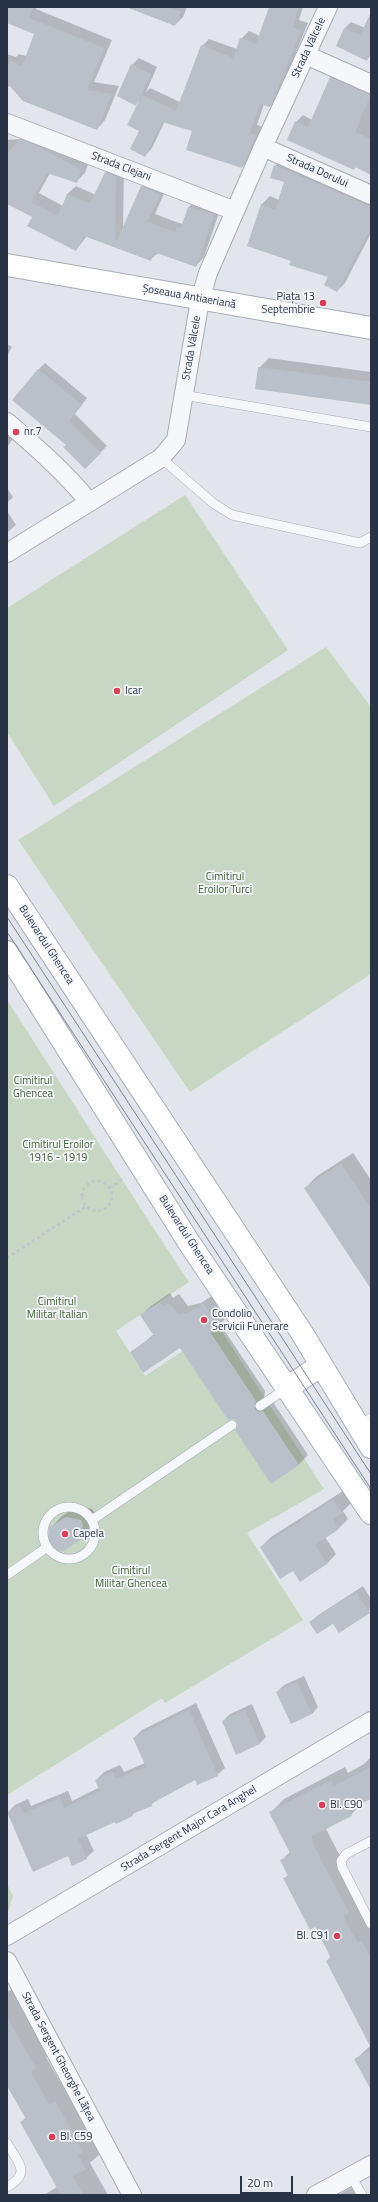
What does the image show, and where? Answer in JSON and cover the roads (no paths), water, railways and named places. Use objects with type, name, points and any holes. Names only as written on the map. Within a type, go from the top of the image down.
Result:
[{"type":"main road","name":"Șoseaua Antiaeriană","points":[[7,264],[200,300],[371,328]]},
{"type":"main road","name":"Bulevardul Ghencea","points":[[7,886],[302,1333],[320,1366],[364,1422],[371,1447]]},
{"type":"main road","name":"Bulevardul Ghencea","points":[[7,952],[188,1241],[371,1513]]},
{"type":"main road","points":[[288,1388],[320,1366]]},
{"type":"street","name":"Strada Vâlcele","points":[[7,553],[160,458],[176,440],[200,300],[208,273],[263,148],[328,7]]},
{"type":"street","points":[[306,55],[371,84]]},
{"type":"street","name":"Strada Clejani","points":[[7,123],[235,211]]},
{"type":"street","name":"Strada Dorului","points":[[263,148],[371,195]]},
{"type":"street","points":[[7,422],[78,488],[89,502]]},
{"type":"street","name":"Strada Sergent Major Cara Anghel","points":[[7,1936],[371,1721]]},
{"type":"street","name":"Strada Sergent Gheorghe Lățea","points":[[7,1961],[132,2195]]},
{"type":"street","points":[[316,2195],[371,2165]]},
{"type":"lane","points":[[184,395],[371,427]]},
{"type":"lane","points":[[160,458],[213,503],[232,515],[360,542],[371,537]]},
{"type":"lane","points":[[260,1406],[288,1388]]},
{"type":"lane","points":[[92,1520],[232,1425]]},
{"type":"lane","points":[[59,1508],[77,1508],[92,1520],[95,1528],[94,1542],[86,1553],[78,1558],[70,1560],[60,1559],[52,1555],[46,1548],[42,1539],[42,1530],[45,1521],[59,1508]]},
{"type":"lane","points":[[7,1575],[46,1548]]},
{"type":"lane","points":[[371,1841],[346,1854],[341,1860],[342,1867],[371,1924]]},
{"type":"lane","points":[[7,2143],[22,2170],[22,2176],[18,2181],[7,2187]]},
{"type":"lane","points":[[351,2176],[362,2195]]},
{"type":"tram line","points":[[7,917],[371,1474]]},
{"type":"tram line","points":[[7,932],[371,1489]]},
{"type":"place","name":"Piața 13 Septembrie","points":[[323,303]]},
{"type":"place","name":"nr.7","points":[[16,432]]},
{"type":"place","name":"Icar","points":[[117,691]]},
{"type":"place","name":"Condolio Servicii Funerare","points":[[204,1320]]},
{"type":"place","name":"Capela","points":[[65,1534]]},
{"type":"place","name":"Bl. C90","points":[[322,1805]]},
{"type":"place","name":"Bl. C91","points":[[337,1936]]},
{"type":"place","name":"Bl. C59","points":[[52,2137]]},
{"type":"park label","name":"Cimitirul Eroilor Turci","points":[[225,883]]},
{"type":"park label","name":"Cimitirul Ghencea","points":[[33,1087]]},
{"type":"park label","name":"Cimitirul Eroilor 1916 - 1919","points":[[58,1151]]},
{"type":"park label","name":"Cimitirul Militar Italian","points":[[57,1308]]},
{"type":"park label","name":"Cimitirul Militar Ghencea","points":[[131,1577]]}]
